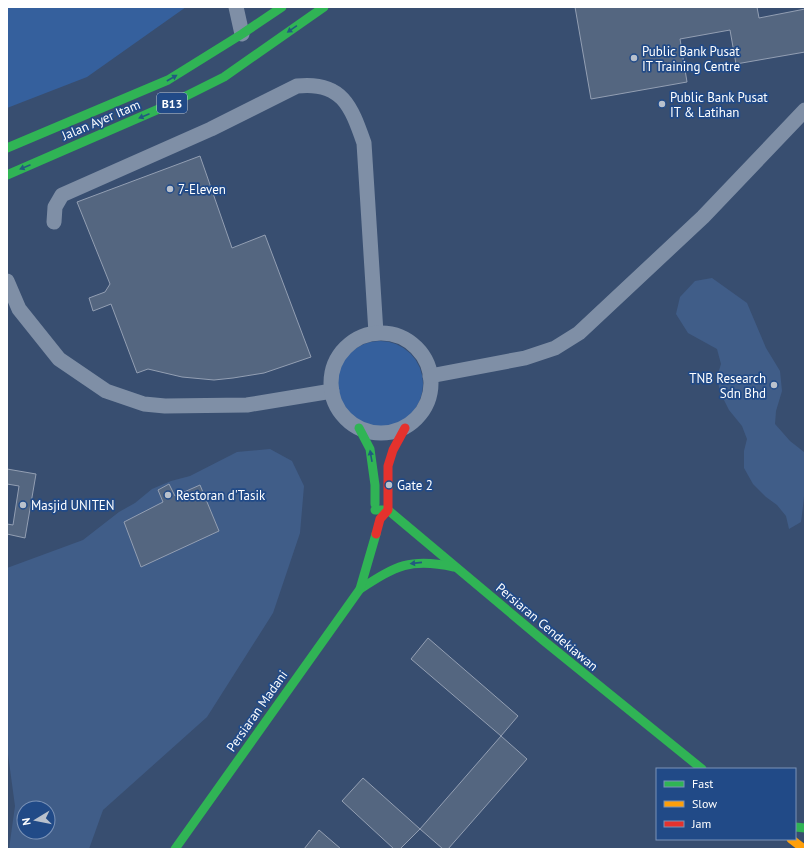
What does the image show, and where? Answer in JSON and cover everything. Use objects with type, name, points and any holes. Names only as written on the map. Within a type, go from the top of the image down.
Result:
[{"type":"street","points":[[236,7],[242,34]]},
{"type":"street","name":"Jalan Ayer Itam","points":[[7,148],[168,80],[282,7]]},
{"type":"street","name":"Jalan Ayer Itam","points":[[7,175],[168,105],[224,77],[324,7]]},
{"type":"street","points":[[54,222],[55,207],[62,195],[211,129],[297,86],[311,84],[327,88],[337,93],[345,101],[355,118],[364,143],[376,333]]},
{"type":"street","points":[[430,376],[525,358],[555,348],[579,333],[703,217],[805,110]]},
{"type":"street","points":[[7,281],[19,309],[59,359],[106,391],[144,404],[165,406],[248,405],[332,392]]},
{"type":"street","points":[[376,333],[401,337],[412,344],[425,360],[430,376],[430,394],[427,403],[417,418],[405,428],[390,433],[377,434],[359,428],[344,417],[334,401],[332,392],[332,373],[342,353],[351,343],[359,338],[376,333]]},
{"type":"street","points":[[359,428],[370,450],[375,486],[374,510],[380,519]]},
{"type":"street","points":[[360,589],[380,519],[388,510],[388,466],[393,450],[405,428]]},
{"type":"street","points":[[374,510],[388,510]]},
{"type":"street","name":"Persiaran Cendekiawan","points":[[388,510],[454,567],[631,713],[701,768]]},
{"type":"street","points":[[360,589],[387,571],[406,564],[427,562],[454,567]]},
{"type":"street","name":"Persiaran Madani","points":[[175,849],[360,589]]},
{"type":"street","points":[[792,840],[804,849]]},
{"type":"shaded area","points":[[7,7],[186,7],[87,77],[7,108]]},
{"type":"shaded area","points":[[712,278],[747,303],[766,348],[780,371],[782,391],[776,411],[775,424],[790,441],[804,452],[805,461],[805,487],[801,522],[789,529],[786,516],[777,505],[766,497],[753,484],[744,468],[744,451],[747,439],[742,426],[729,410],[720,392],[717,377],[721,364],[717,349],[688,333],[676,314],[680,297],[695,281]]},
{"type":"shaded area","points":[[380,341],[396,345],[410,354],[419,368],[423,384],[419,400],[410,414],[396,423],[380,427],[364,423],[350,414],[341,400],[337,384],[341,368],[350,354],[364,345]]},
{"type":"shaded area","points":[[270,449],[292,461],[304,486],[300,533],[273,613],[207,717],[103,810],[89,849],[9,849],[15,806],[7,747],[7,568],[83,540],[152,489],[171,481],[190,476],[237,452]]},
{"type":"building","name":"Public Bank Pusat IT Training Centre","points":[[575,7],[757,7],[759,18],[805,9],[805,52],[736,64],[730,30],[680,39],[687,82],[591,99]]},
{"type":"building","points":[[200,156],[232,248],[265,235],[311,357],[264,373],[214,380],[182,377],[148,369],[137,373],[111,304],[93,311],[89,298],[105,292],[110,284],[77,202]]},
{"type":"building","name":"Masjid UNITEN","points":[[7,469],[36,474],[25,538],[7,534],[7,524],[13,525],[19,486],[7,484]]},
{"type":"building","points":[[169,484],[175,496],[200,485],[219,531],[141,567],[124,522],[163,502],[158,490]]},
{"type":"building","points":[[428,638],[518,716],[501,736],[411,659]]},
{"type":"building","points":[[501,736],[527,759],[448,849],[443,849],[420,829]]},
{"type":"building","points":[[363,778],[420,829],[400,849],[394,849],[342,801]]},
{"type":"building","points":[[319,830],[341,849],[304,849]]},
{"type":"traffic: fast","points":[[7,148],[168,80],[282,7]]},
{"type":"traffic: fast","points":[[7,175],[168,105],[224,77],[324,7]]},
{"type":"traffic: fast","points":[[359,428],[370,449],[375,485],[375,504]]},
{"type":"traffic: fast","points":[[375,510],[388,510],[544,641],[701,768]]},
{"type":"traffic: fast","points":[[175,849],[360,589],[376,534]]},
{"type":"traffic: fast","points":[[360,589],[384,574],[404,566],[426,563],[454,567]]},
{"type":"traffic: fast","points":[[796,827],[805,828]]},
{"type":"traffic: slow","points":[[792,840],[804,849]]},
{"type":"traffic: jam","points":[[376,534],[380,519],[388,510],[388,466],[393,450],[405,428]]},
{"type":"place","name":"Public Bank Pusat IT Training Centre","points":[[634,58]]},
{"type":"place","name":"Public Bank Pusat IT & Latihan","points":[[662,104]]},
{"type":"place","name":"7-Eleven","points":[[170,189]]},
{"type":"place","name":"TNB Research Sdn Bhd","points":[[774,385]]},
{"type":"place","name":"Gate 2","points":[[389,485]]},
{"type":"place","name":"Restoran d'Tasik","points":[[168,495]]},
{"type":"place","name":"Masjid UNITEN","points":[[23,505]]}]
